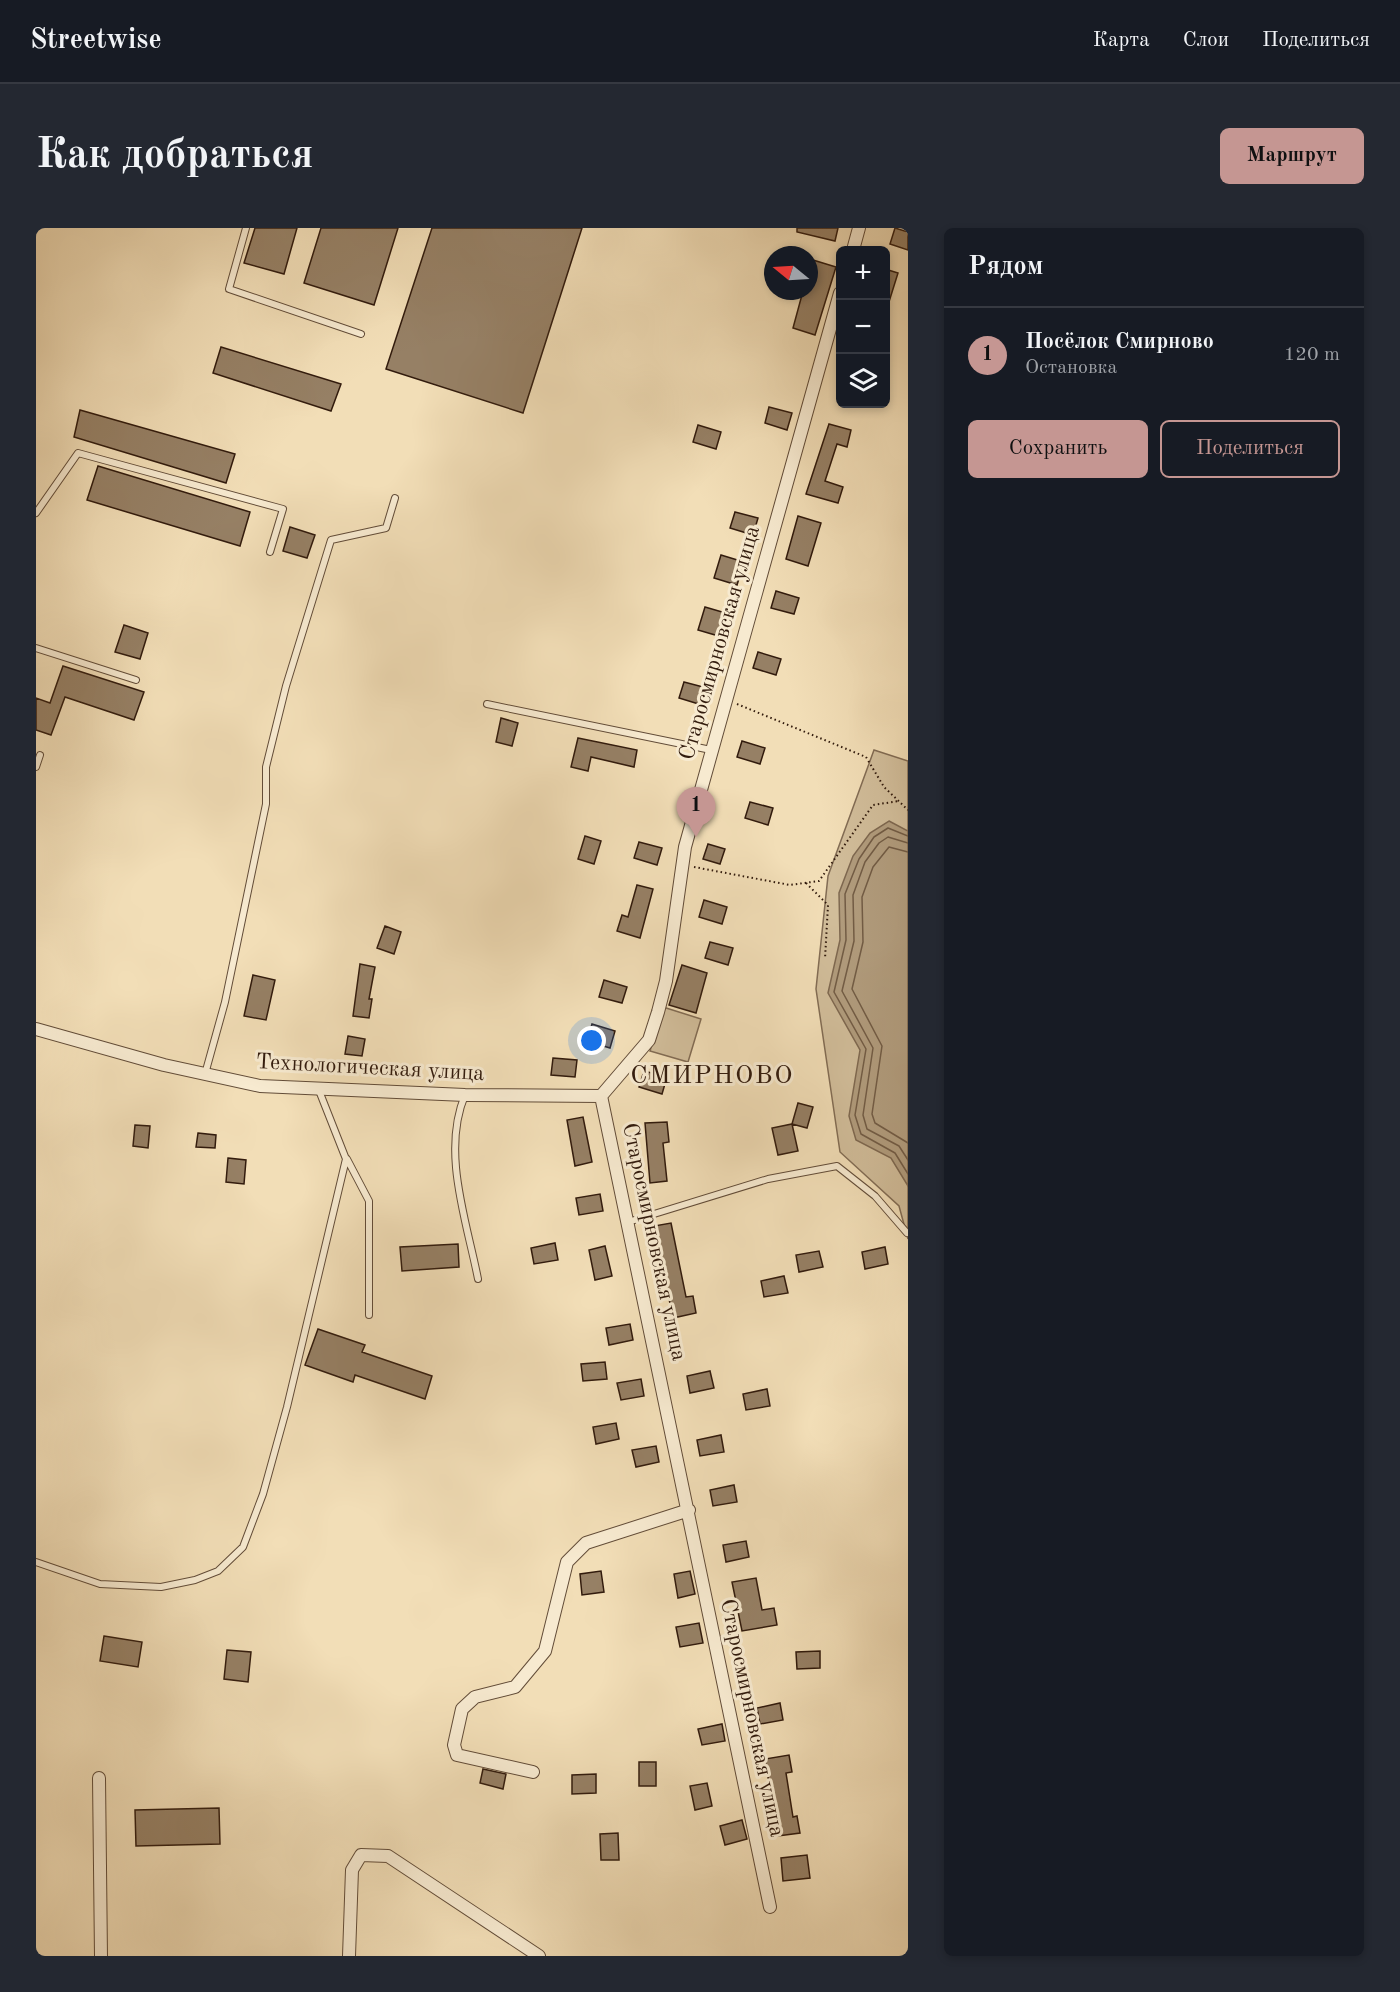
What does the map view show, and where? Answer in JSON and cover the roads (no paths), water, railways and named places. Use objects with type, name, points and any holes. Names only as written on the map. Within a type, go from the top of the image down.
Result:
[{"type":"street","points":[[854,246],[859,228]]},
{"type":"street","name":"Старосмирновская улица","points":[[770,1907],[601,1096],[649,1040],[666,981],[682,864],[711,750],[838,300]]},
{"type":"street","name":"Технологическая улица","points":[[36,1029],[205,1074],[260,1086],[465,1095],[601,1096]]},
{"type":"street","points":[[532,1772],[457,1755],[454,1745],[462,1708],[475,1697],[516,1687],[545,1651],[561,1578],[567,1562],[586,1543],[688,1510]]},
{"type":"street","points":[[99,1778],[101,1956]]},
{"type":"street","points":[[349,1956],[352,1870],[361,1855],[388,1856],[539,1956]]},
{"type":"lane","points":[[246,228],[229,289],[362,334]]},
{"type":"lane","points":[[36,513],[78,453],[283,509],[270,552]]},
{"type":"lane","points":[[205,1074],[225,1002],[266,804],[266,767],[286,686],[331,540],[386,528],[395,498]]},
{"type":"lane","points":[[36,648],[136,680]]},
{"type":"lane","points":[[487,704],[711,750]]},
{"type":"lane","points":[[36,766],[40,755]]},
{"type":"lane","points":[[317,1088],[346,1159],[369,1201],[369,1314]]},
{"type":"lane","points":[[465,1095],[458,1112],[454,1136],[460,1184],[478,1279]]},
{"type":"lane","points":[[36,1562],[100,1584],[161,1587],[195,1580],[218,1570],[243,1547],[263,1494],[287,1407],[346,1159]]},
{"type":"lane","points":[[628,1222],[768,1179],[837,1166],[875,1196],[907,1233]]},
{"type":"water","points":[[889,821],[908,831],[908,1186],[891,1158],[856,1140],[849,1116],[860,1050],[828,993],[840,940],[839,893],[853,856],[870,833]]},
{"type":"place","name":"Посёлок Смирново","points":[[696,837]]},
{"type":"district","name":"СМИРНОВО","points":[[712,1076]]}]
